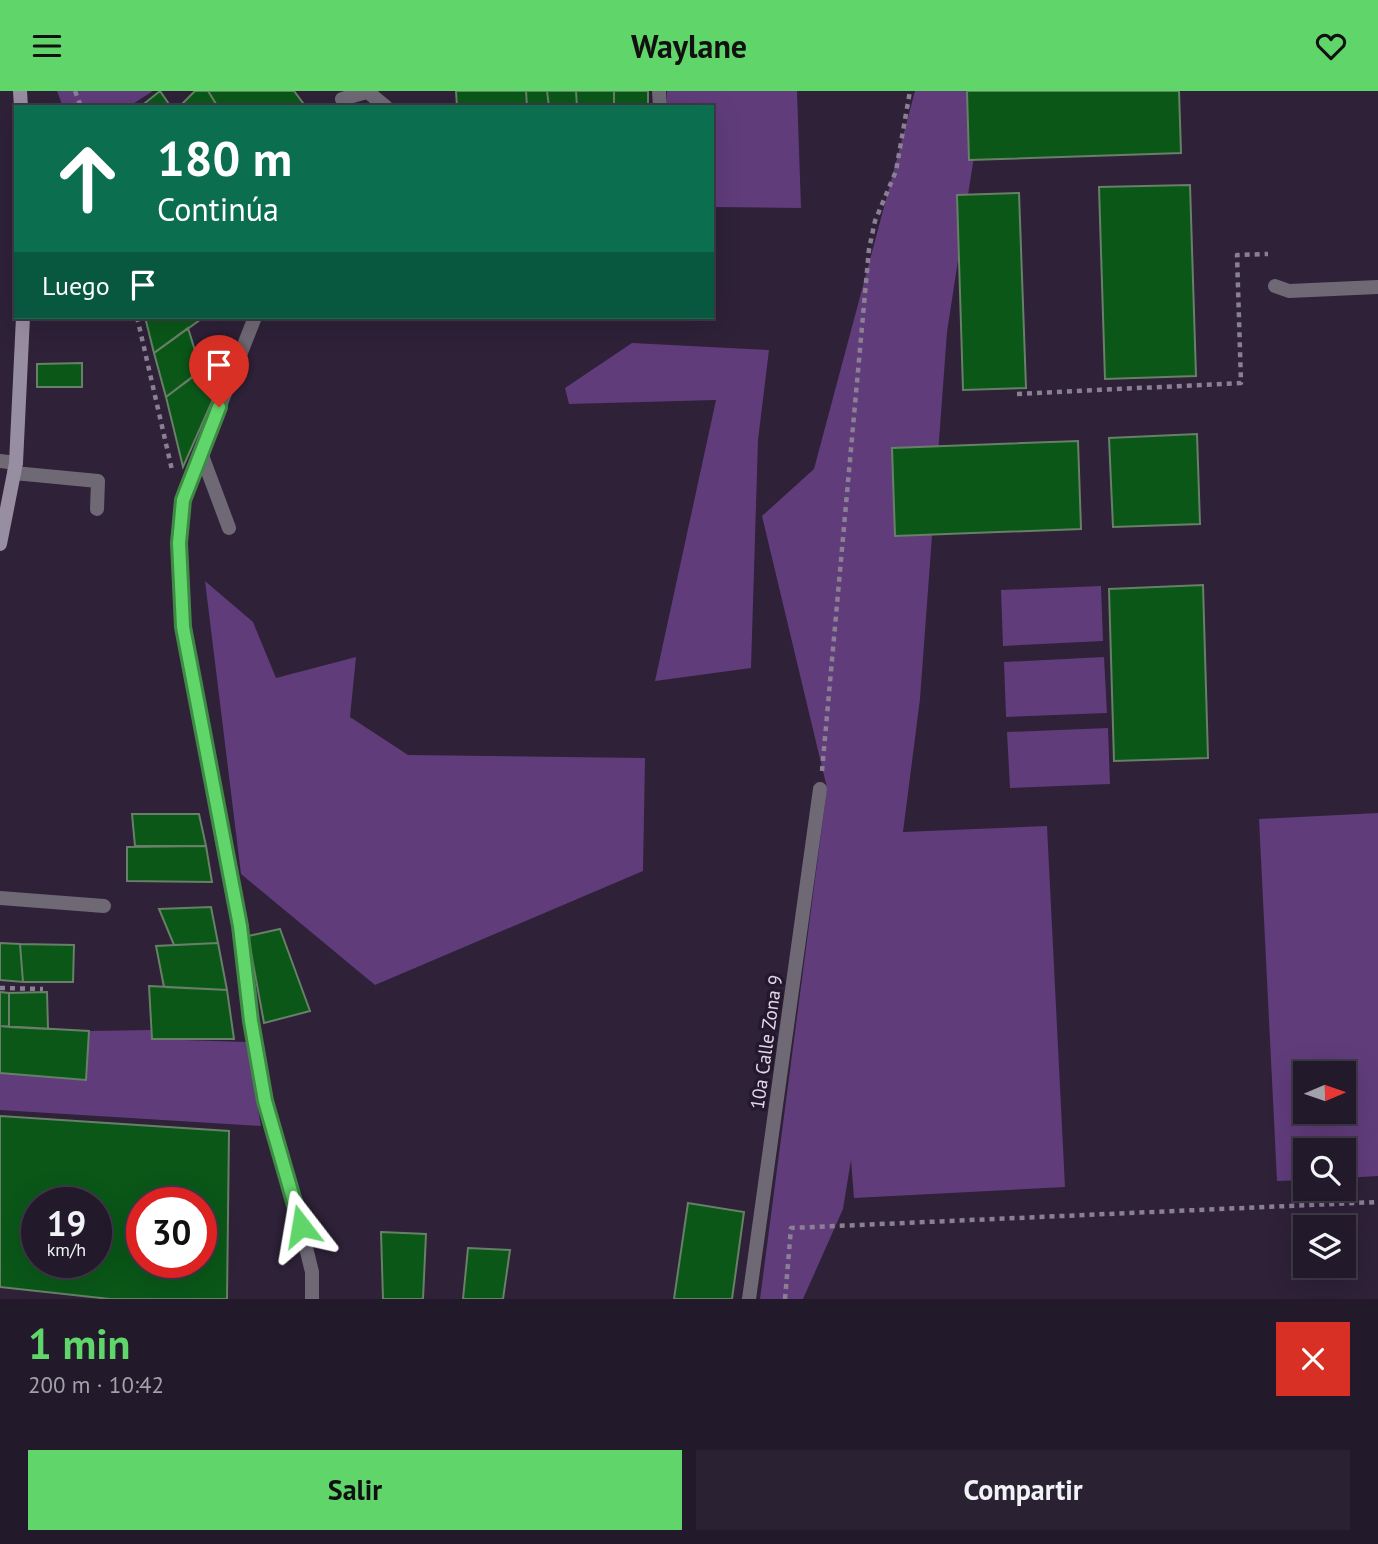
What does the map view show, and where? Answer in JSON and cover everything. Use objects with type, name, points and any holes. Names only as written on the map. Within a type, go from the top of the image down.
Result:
[{"type":"main road","points":[[0,544],[15,468],[23,319]]},
{"type":"street","points":[[341,99],[369,91],[384,105]]},
{"type":"street","points":[[1275,286],[1289,291],[1378,288]]},
{"type":"street","points":[[254,319],[183,500],[179,543],[183,627],[240,926],[251,1021],[265,1101],[289,1179],[312,1272],[312,1299]]},
{"type":"street","points":[[201,453],[229,528]]},
{"type":"street","points":[[0,461],[15,468],[98,481],[97,509]]},
{"type":"street","name":"10a Calle Zona 9","points":[[749,1299],[820,789]]},
{"type":"street","points":[[0,898],[104,906]]},
{"type":"path","points":[[820,789],[869,249],[875,221],[896,171],[910,91]]},
{"type":"path","points":[[1017,394],[1241,383],[1237,255],[1268,254]]},
{"type":"path","points":[[137,319],[177,491],[183,500]]},
{"type":"path","points":[[0,988],[43,989]]},
{"type":"path","points":[[785,1299],[792,1228],[1378,1202]]},
{"type":"shaded area","points":[[57,91],[153,91],[131,105],[62,105]]},
{"type":"shaded area","points":[[667,91],[797,91],[801,208],[714,207],[714,105],[667,105]]},
{"type":"shaded area","points":[[915,91],[984,91],[947,332],[920,699],[903,832],[1047,826],[1065,1187],[854,1198],[851,1160],[843,1209],[803,1299],[760,1299],[827,788],[762,516],[814,469]]},
{"type":"shaded area","points":[[632,343],[769,350],[758,440],[751,668],[655,681],[716,400],[569,404],[565,388]]},
{"type":"shaded area","points":[[205,581],[253,622],[276,678],[356,657],[350,717],[408,755],[645,758],[643,871],[375,985],[241,874]]},
{"type":"shaded area","points":[[1101,586],[1103,641],[1003,646],[1001,590]]},
{"type":"shaded area","points":[[1104,657],[1107,713],[1006,717],[1004,662]]},
{"type":"shaded area","points":[[1108,728],[1110,784],[1010,788],[1007,732]]},
{"type":"shaded area","points":[[1378,813],[1378,1176],[1356,1177],[1356,1138],[1293,1138],[1293,1180],[1277,1181],[1259,819]]},
{"type":"shaded area","points":[[151,1030],[152,1039],[246,1042],[261,1126],[0,1110],[0,1073],[86,1080],[89,1031]]},
{"type":"building","points":[[160,91],[170,105],[142,105]]},
{"type":"building","points":[[195,91],[208,91],[217,105],[181,105]]},
{"type":"building","points":[[208,91],[294,91],[304,105],[217,105]]},
{"type":"building","points":[[456,91],[526,91],[527,105],[457,105]]},
{"type":"building","points":[[526,91],[547,91],[549,105],[527,105]]},
{"type":"building","points":[[547,91],[576,91],[577,105],[549,105]]},
{"type":"building","points":[[576,91],[614,91],[614,105],[577,105]]},
{"type":"building","points":[[614,91],[648,91],[648,105],[614,105]]},
{"type":"building","points":[[967,91],[1179,91],[1181,153],[969,160]]},
{"type":"building","points":[[1190,185],[1196,376],[1105,379],[1099,187]]},
{"type":"building","points":[[1019,193],[1026,388],[963,390],[957,195]]},
{"type":"building","points":[[146,319],[201,319],[154,353]]},
{"type":"building","points":[[188,328],[201,370],[166,397],[154,353]]},
{"type":"building","points":[[233,347],[222,379],[183,467],[166,397]]},
{"type":"building","points":[[82,363],[82,387],[37,387],[37,364]]},
{"type":"building","points":[[1197,434],[1200,524],[1113,527],[1109,438]]},
{"type":"building","points":[[1078,441],[1081,529],[895,536],[892,448]]},
{"type":"building","points":[[1203,585],[1208,758],[1114,761],[1109,589]]},
{"type":"building","points":[[132,814],[199,814],[206,846],[135,846]]},
{"type":"building","points":[[206,846],[212,882],[127,881],[127,847]]},
{"type":"building","points":[[211,907],[218,943],[174,945],[159,909]]},
{"type":"building","points":[[280,929],[310,1011],[264,1023],[248,936]]},
{"type":"building","points":[[0,943],[20,944],[23,982],[0,980]]},
{"type":"building","points":[[218,943],[227,990],[164,987],[156,946]]},
{"type":"building","points":[[20,944],[74,945],[73,982],[23,982]]},
{"type":"building","points":[[149,986],[227,990],[234,1039],[152,1039]]},
{"type":"building","points":[[0,992],[9,993],[9,1027],[0,1026]]},
{"type":"building","points":[[47,992],[48,1029],[9,1027],[9,993]]},
{"type":"building","points":[[0,1026],[89,1031],[86,1080],[0,1073]]},
{"type":"building","points":[[0,1116],[229,1131],[227,1299],[110,1299],[0,1287]]},
{"type":"building","points":[[688,1203],[744,1212],[732,1299],[674,1299]]},
{"type":"building","points":[[381,1232],[426,1234],[423,1299],[383,1299]]},
{"type":"building","points":[[468,1248],[510,1250],[503,1299],[463,1299]]},
{"type":"route","points":[[219,407],[183,500],[179,543],[183,627],[240,926],[251,1021],[265,1101],[301,1226]]}]
